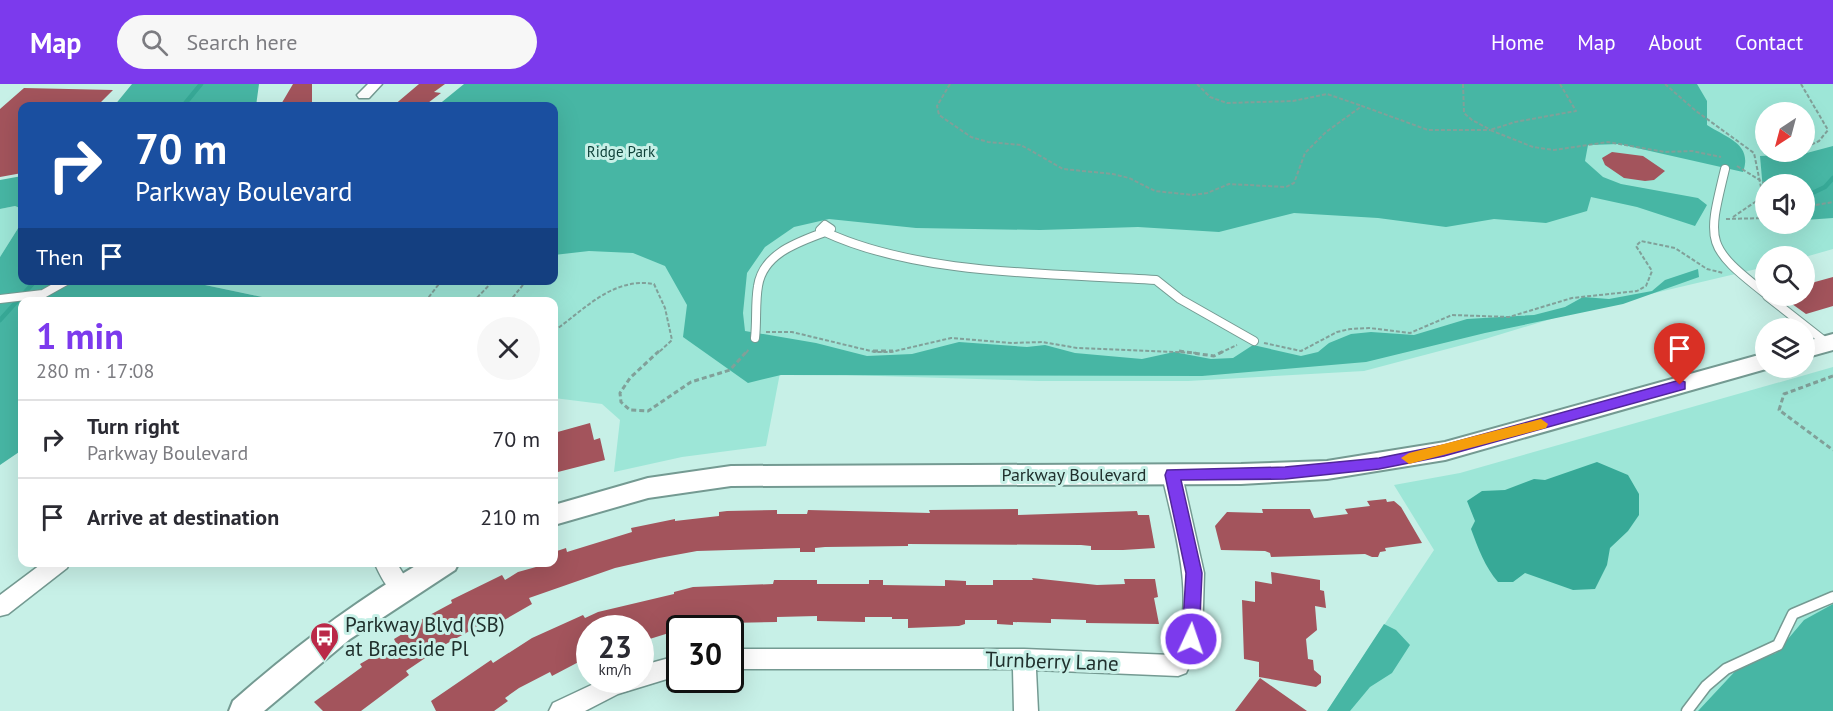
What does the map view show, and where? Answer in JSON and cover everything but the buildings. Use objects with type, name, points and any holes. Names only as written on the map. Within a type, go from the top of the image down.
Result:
[{"type":"street","points":[[364,94],[376,84]]},
{"type":"street","points":[[1815,347],[1831,343]]},
{"type":"street","name":"Parkway Boulevard","points":[[558,514],[648,488],[731,476],[1285,473],[1412,458],[1755,364]]},
{"type":"street","name":"Turnberry Lane","points":[[744,659],[1024,659],[1178,666],[1191,639],[1194,573],[1172,475]]},
{"type":"street","points":[[0,607],[53,567]]},
{"type":"street","points":[[387,567],[401,588]]},
{"type":"street","points":[[243,711],[321,643],[401,588],[438,567]]},
{"type":"street","points":[[1024,659],[1026,711]]},
{"type":"street","points":[[561,711],[598,693]]},
{"type":"lane","points":[[1725,169],[1712,226],[1712,240],[1732,268],[1755,286]]},
{"type":"lane","points":[[755,339],[755,300],[759,276],[770,262],[820,232],[873,251],[970,267],[1156,280],[1180,299],[1254,341]]},
{"type":"lane","points":[[0,299],[43,294],[59,285]]},
{"type":"lane","points":[[1781,306],[1831,343]]},
{"type":"lane","points":[[1687,711],[1698,694],[1730,663],[1778,645],[1793,614],[1833,597]]},
{"type":"path","points":[[950,84],[937,106],[939,115],[971,137],[988,142],[1021,145],[1063,169],[1113,174],[1129,178],[1155,191],[1175,195],[1207,193],[1229,184],[1287,187],[1294,183],[1305,153],[1326,132],[1362,106]]},
{"type":"path","points":[[1197,84],[1210,97],[1227,103],[1293,101],[1327,94],[1381,110],[1418,127],[1443,132],[1490,130],[1515,122],[1576,111],[1573,103],[1562,93],[1560,84]]},
{"type":"path","points":[[1463,84],[1460,104],[1462,111],[1477,124],[1533,147],[1554,150],[1608,142],[1665,152],[1692,151],[1724,158]]},
{"type":"path","points":[[1665,84],[1714,125],[1749,148],[1756,157],[1758,174]]},
{"type":"path","points":[[1801,84],[1812,102]]},
{"type":"path","points":[[1815,108],[1828,130],[1815,143]]},
{"type":"path","points":[[1733,163],[1755,177]]},
{"type":"path","points":[[1755,202],[1732,217],[1755,218]]},
{"type":"path","points":[[1815,205],[1833,202]]},
{"type":"path","points":[[558,328],[603,296],[632,280],[654,284],[665,308],[672,340],[623,387],[621,402],[632,411],[641,412],[658,407],[693,381],[728,372],[742,360],[755,339],[773,331],[792,332],[875,352],[891,352],[951,338],[1012,343],[1042,342],[1087,348],[1195,352],[1214,356],[1235,345],[1254,341],[1301,351],[1337,332],[1350,329],[1370,328],[1410,333],[1452,315],[1483,318],[1509,316],[1584,296],[1637,291],[1646,286],[1652,271],[1636,246],[1641,241],[1676,248],[1716,272],[1729,272],[1732,268]]},
{"type":"path","points":[[429,297],[438,285]]},
{"type":"path","points":[[478,297],[489,285]]},
{"type":"path","points":[[513,297],[523,285]]},
{"type":"path","points":[[1833,376],[1784,394],[1779,410],[1833,450]]},
{"type":"green space","points":[[132,84],[259,84],[257,102],[117,102]]},
{"type":"green space","name":"Ridge Park","points":[[464,84],[1697,84],[1707,101],[1707,125],[1736,143],[1741,148],[1745,162],[1743,172],[1619,144],[1588,145],[1585,161],[1603,177],[1621,184],[1698,198],[1707,205],[1695,226],[1637,207],[1591,197],[1587,211],[1546,223],[1494,219],[1446,227],[1378,218],[1294,213],[1219,232],[1138,227],[1040,230],[916,228],[829,219],[794,227],[765,247],[747,273],[743,313],[745,331],[816,343],[867,356],[912,354],[959,342],[1027,347],[1045,345],[1075,353],[1142,359],[1174,352],[1211,359],[1233,358],[1253,345],[1301,356],[1318,352],[1329,343],[1351,334],[1371,332],[1414,335],[1467,319],[1534,315],[1565,307],[1583,297],[1609,299],[1652,291],[1665,280],[1698,269],[1699,277],[1623,304],[1485,333],[1366,362],[1202,376],[781,375],[748,383],[683,337],[687,305],[665,266],[633,253],[589,251],[558,255],[558,102],[442,102]]},
{"type":"green space","points":[[468,84],[1833,84],[1833,249],[1815,254],[1815,246],[1755,246],[1755,269],[1574,312],[1485,339],[1364,371],[1188,381],[1039,381],[780,373],[766,446],[682,457],[614,472],[620,420],[602,404],[558,398],[558,297],[262,297],[205,285],[558,285],[558,102],[538,102]]},
{"type":"green space","points":[[1833,146],[1833,218],[1815,219],[1815,174],[1762,174],[1761,162],[1815,162],[1815,151]]},
{"type":"green space","points":[[18,177],[18,207],[0,209],[0,180]]},
{"type":"green space","points":[[18,207],[18,228],[0,257],[0,209]]},
{"type":"green space","points":[[18,228],[18,285],[205,285],[262,297],[18,297],[18,453],[0,465],[0,257]]},
{"type":"green space","points":[[1833,367],[1833,711],[1327,711],[1434,550],[1394,485],[1460,473],[1794,378],[1815,378],[1815,372]]},
{"type":"green space","points":[[1833,604],[1833,711],[1698,711],[1740,666],[1776,653],[1804,620]]},
{"type":"green space","points":[[1384,624],[1396,630],[1410,645],[1392,673],[1370,687],[1350,711],[1327,711]]},
{"type":"shaded area","points":[[1597,462],[1628,475],[1639,494],[1639,515],[1628,531],[1610,548],[1607,565],[1595,589],[1573,590],[1525,573],[1513,582],[1498,582],[1479,550],[1471,529],[1475,521],[1467,501],[1482,491],[1505,490],[1534,479],[1545,480]]},
{"type":"waterway","points":[[186,102],[201,84]]},
{"type":"waterway","points":[[1815,192],[1825,187],[1833,178]]},
{"type":"waterway","points":[[21,297],[32,285]]},
{"type":"waterway","points":[[0,320],[18,300]]},
{"type":"slow traffic","points":[[1409,458],[1444,451],[1541,424]]},
{"type":"place","name":"Parkway Blvd (SB) at Braeside Pl","points":[[324,662]]},
{"type":"route","points":[[1191,639],[1194,573],[1172,475],[1285,473],[1379,464],[1444,451],[1680,385]]}]
